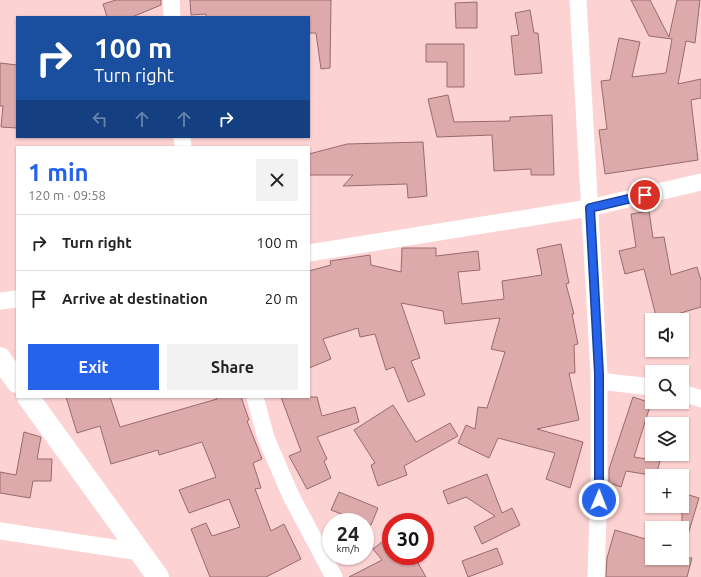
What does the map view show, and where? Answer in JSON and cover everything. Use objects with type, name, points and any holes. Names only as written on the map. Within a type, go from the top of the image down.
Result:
[{"type":"main road","points":[[0,358],[16,381]]},
{"type":"main road","points":[[29,398],[158,577]]},
{"type":"street","points":[[171,0],[172,16]]},
{"type":"street","points":[[578,0],[599,381],[599,486],[596,577]]},
{"type":"street","points":[[310,253],[590,208],[701,182]]},
{"type":"street","points":[[0,301],[16,298]]},
{"type":"street","points":[[599,381],[645,386]]},
{"type":"street","points":[[689,395],[701,399]]},
{"type":"street","points":[[255,398],[266,438],[291,496],[334,577]]},
{"type":"street","points":[[0,531],[140,552]]},
{"type":"building","points":[[116,0],[161,0],[161,5],[134,16],[107,16],[103,4]]},
{"type":"building","points":[[190,0],[331,0],[330,68],[321,69],[316,33],[310,33],[310,16],[191,15]]},
{"type":"building","points":[[631,0],[650,0],[669,37],[677,0],[700,0],[695,43],[686,41],[678,84],[701,79],[701,98],[691,100],[698,160],[605,174],[599,130],[607,129],[601,81],[610,80],[619,38],[640,42],[632,77],[666,73],[672,39],[649,36]]},
{"type":"building","points":[[477,2],[477,28],[456,28],[455,3]]},
{"type":"building","points":[[530,10],[534,33],[538,33],[542,73],[515,75],[511,36],[519,35],[515,13]]},
{"type":"building","points":[[426,44],[464,44],[464,87],[447,87],[447,62],[426,62]]},
{"type":"building","points":[[0,63],[16,65],[16,128],[1,127],[3,106],[0,106]]},
{"type":"building","points":[[448,95],[454,122],[510,121],[510,117],[552,115],[554,175],[531,175],[531,169],[494,171],[492,135],[437,137],[428,99]]},
{"type":"building","points":[[423,142],[427,196],[408,198],[407,184],[343,186],[353,175],[310,175],[310,154],[347,144]]},
{"type":"building","points":[[649,211],[653,238],[664,237],[671,275],[697,267],[701,280],[701,307],[681,313],[655,313],[644,269],[625,274],[619,251],[636,247],[631,214]]},
{"type":"building","points":[[561,244],[569,283],[566,284],[574,314],[572,314],[578,344],[574,345],[575,373],[569,373],[579,420],[537,429],[583,442],[570,488],[546,479],[555,453],[498,438],[489,458],[458,443],[466,425],[475,429],[478,407],[487,408],[505,352],[491,349],[500,318],[445,324],[443,311],[401,303],[420,358],[411,361],[425,395],[408,402],[394,367],[386,370],[375,334],[360,337],[358,328],[323,339],[331,359],[310,368],[310,271],[331,265],[330,261],[370,255],[371,265],[401,272],[402,248],[436,248],[436,256],[478,251],[480,270],[458,272],[462,304],[504,299],[502,281],[542,275],[537,249]]},
{"type":"building","points":[[317,397],[322,416],[355,407],[359,422],[317,437],[327,459],[324,461],[331,478],[307,489],[289,456],[301,451],[281,398]]},
{"type":"building","points":[[633,397],[645,401],[645,409],[649,409],[647,417],[645,417],[645,422],[634,457],[645,459],[645,461],[660,461],[658,469],[645,469],[645,474],[626,471],[621,487],[609,483],[609,469]]},
{"type":"building","points":[[66,398],[110,398],[120,427],[216,398],[241,398],[249,420],[247,421],[262,459],[253,463],[261,488],[255,489],[271,531],[284,524],[301,559],[266,577],[210,577],[191,529],[206,523],[212,536],[240,527],[229,499],[189,513],[179,490],[216,477],[202,442],[159,455],[158,450],[111,464],[100,426],[77,433]]},
{"type":"building","points":[[393,405],[416,442],[450,423],[458,436],[404,466],[407,475],[378,486],[371,465],[375,463],[354,430]]},
{"type":"building","points":[[24,432],[41,437],[37,459],[52,459],[51,481],[33,481],[30,498],[0,493],[0,472],[16,475]]},
{"type":"building","points":[[487,474],[502,513],[512,508],[520,525],[482,544],[474,527],[495,516],[466,497],[448,504],[443,491]]},
{"type":"building","points":[[339,492],[378,508],[374,518],[374,513],[339,513],[331,510]]},
{"type":"building","points":[[689,495],[699,498],[689,531],[689,521],[682,521],[682,513],[689,513]]},
{"type":"building","points":[[615,530],[645,539],[645,565],[689,565],[689,558],[692,558],[687,577],[606,577],[607,558]]},
{"type":"building","points":[[382,542],[382,560],[374,550],[374,548]]},
{"type":"building","points":[[497,548],[503,564],[468,577],[462,561]]},
{"type":"building","points":[[382,560],[382,565],[419,565],[426,577],[349,577]]},
{"type":"route","points":[[599,500],[599,374],[590,208],[645,195]]}]
